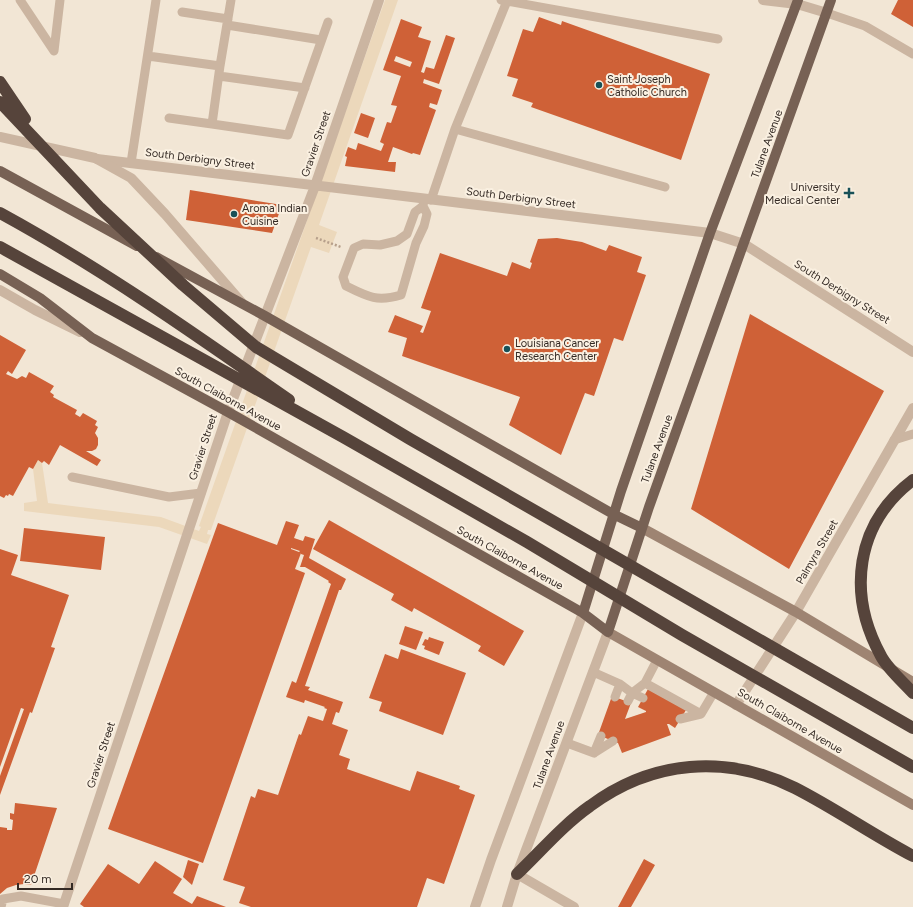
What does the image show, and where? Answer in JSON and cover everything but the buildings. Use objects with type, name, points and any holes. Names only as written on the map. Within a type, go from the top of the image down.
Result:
[{"type":"highway","points":[[0,82],[44,148]]},
{"type":"highway","points":[[0,102],[100,208],[183,285],[256,347],[410,439],[913,728]]},
{"type":"highway","points":[[0,213],[47,239],[196,334],[343,437]]},
{"type":"highway","points":[[0,247],[343,437],[527,542],[682,635],[913,767]]},
{"type":"highway","points":[[913,480],[900,489],[885,506],[876,520],[865,548],[861,571],[863,608],[876,646],[882,658],[913,693]]},
{"type":"highway","points":[[518,874],[573,819],[589,806],[621,786],[656,772],[673,769],[709,767],[733,768],[752,772],[795,788],[913,856]]},
{"type":"main road","name":"Tulane Avenue","points":[[608,632],[642,528],[714,323],[744,244],[831,0]]},
{"type":"main road","name":"Tulane Avenue","points":[[583,613],[613,514],[710,233],[797,2]]},
{"type":"main road","points":[[0,171],[242,303],[613,514],[642,528],[796,612],[913,682]]},
{"type":"main road","name":"South Claiborne Avenue","points":[[0,274],[40,298],[92,338],[228,412],[583,613],[608,632],[913,805]]},
{"type":"street","name":"Gravier Street","points":[[63,906],[228,412],[315,186],[379,0]]},
{"type":"street","points":[[764,0],[797,2],[827,13]]},
{"type":"street","points":[[0,137],[95,158],[131,178],[165,214],[242,303]]},
{"type":"street","name":"South Derbigny Street","points":[[95,158],[426,201],[710,233],[744,244],[913,352]]},
{"type":"street","name":"South Claiborne Avenue","points":[[0,290],[35,310],[92,338]]},
{"type":"street","name":"Palmyra Street","points":[[736,705],[796,612],[913,408]]},
{"type":"street","name":"Tulane Avenue","points":[[475,907],[583,613]]},
{"type":"street","name":"Tulane Avenue","points":[[507,907],[608,632]]},
{"type":"street","points":[[518,874],[574,907]]},
{"type":"lane","points":[[20,0],[54,51],[60,0]]},
{"type":"lane","points":[[131,163],[156,0]]},
{"type":"lane","points":[[212,124],[231,0]]},
{"type":"lane","points":[[426,201],[427,214],[424,226],[416,243],[401,295],[388,299],[369,297],[346,286],[343,277],[354,248],[363,244],[380,245],[397,241],[406,234],[415,212],[426,201],[504,0],[718,39]]},
{"type":"lane","points":[[182,12],[321,40]]},
{"type":"lane","points":[[827,13],[864,26],[913,54]]},
{"type":"lane","points":[[169,118],[288,134],[328,22]]},
{"type":"lane","points":[[148,56],[220,66]]},
{"type":"lane","points":[[219,76],[305,88]]},
{"type":"lane","points":[[455,129],[665,187]]},
{"type":"lane","points":[[894,440],[913,434]]},
{"type":"lane","points":[[72,477],[169,497],[201,493]]},
{"type":"lane","points":[[630,697],[645,683],[657,660]]},
{"type":"lane","points":[[593,672],[620,684],[630,697],[643,698]]},
{"type":"lane","points":[[645,683],[701,714]]},
{"type":"lane","points":[[615,697],[620,684]]},
{"type":"lane","points":[[680,719],[701,714],[714,692]]},
{"type":"lane","points":[[594,753],[601,736]]},
{"type":"lane","points":[[594,753],[613,741]]},
{"type":"lane","points":[[567,743],[594,753]]},
{"type":"lane","points":[[1,907],[3,900],[21,896],[63,906]]},
{"type":"path","points":[[316,238],[332,244]]},
{"type":"shaded area","points":[[385,0],[398,0],[319,225],[337,232],[329,253],[311,247],[211,530],[208,530],[207,534],[211,535],[207,544],[159,527],[24,511],[24,503],[37,501],[33,469],[38,460],[42,463],[48,503],[161,517],[199,531],[201,527],[199,526]]},
{"type":"place","name":"Saint Joseph Catholic Church","points":[[599,85]]},
{"type":"place","name":"University Medical Center","points":[[849,193]]},
{"type":"place","name":"Aroma Indian Cuisine","points":[[234,214]]},
{"type":"place","name":"Louisiana Cancer Research Center","points":[[507,349]]}]
